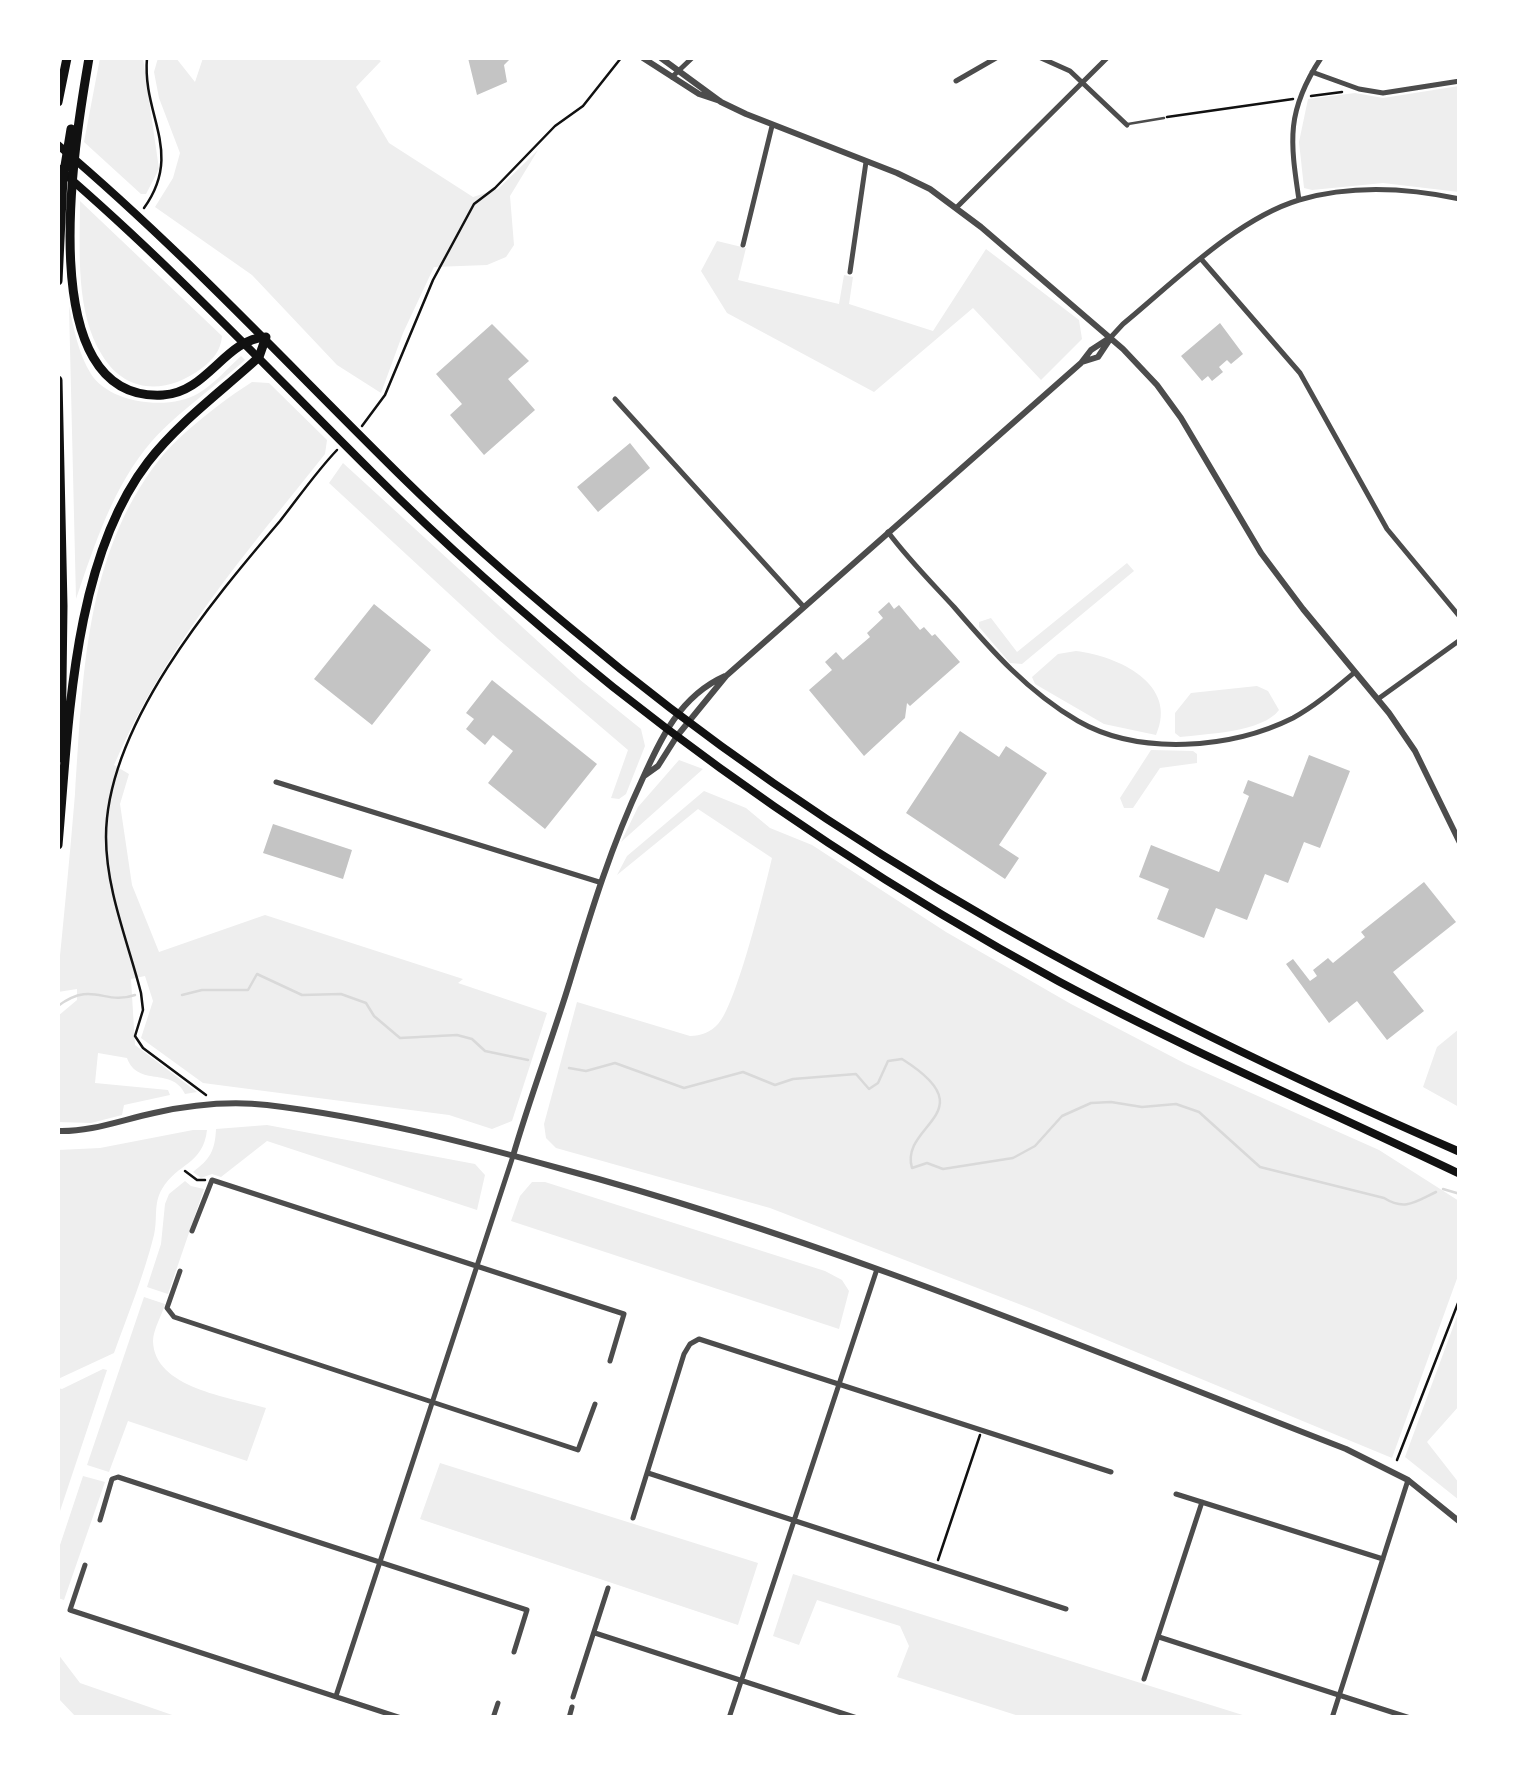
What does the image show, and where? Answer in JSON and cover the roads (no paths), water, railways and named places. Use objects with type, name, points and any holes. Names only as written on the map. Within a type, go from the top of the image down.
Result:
[{"type":"highway","points":[[58,102],[67,58]]},
{"type":"highway","points":[[58,280],[64,178],[88,58]]},
{"type":"highway","points":[[58,846],[85,611],[100,550],[129,490],[156,453],[260,357],[266,338],[245,342],[206,377],[186,390],[164,396],[120,387],[102,373],[90,354],[75,298],[70,230],[76,134],[88,58]]},
{"type":"highway","points":[[58,380],[63,662],[58,820]]},
{"type":"main road","points":[[58,145],[266,338],[434,507],[512,578],[688,722],[869,848],[1062,963],[1200,1034],[1460,1152]]},
{"type":"main road","points":[[58,168],[245,342],[456,553],[677,736],[835,847],[1058,981],[1192,1049],[1460,1174]]},
{"type":"street","points":[[643,58],[708,99],[722,102]]},
{"type":"street","points":[[661,58],[722,102],[772,126],[916,181],[957,207],[1111,337],[1181,418],[1262,553],[1415,750],[1460,843]]},
{"type":"street","points":[[672,77],[692,58]]},
{"type":"street","points":[[956,81],[996,58]]},
{"type":"street","points":[[1041,58],[1070,71],[1126,124]]},
{"type":"street","points":[[957,207],[1107,58]]},
{"type":"street","points":[[1299,200],[1290,143],[1299,98],[1321,58]]},
{"type":"street","points":[[1312,72],[1383,93],[1460,82]]},
{"type":"street","points":[[743,245],[772,126]]},
{"type":"street","points":[[850,272],[866,162]]},
{"type":"street","points":[[644,776],[658,766],[726,676],[1081,362],[1098,356],[1122,324],[1238,232],[1299,200],[1382,189],[1460,199]]},
{"type":"street","points":[[1202,260],[1300,373],[1387,529],[1460,616]]},
{"type":"street","points":[[615,399],[804,606]]},
{"type":"street","points":[[888,532],[1017,675],[1044,699],[1080,722],[1114,734],[1167,744],[1204,743],[1250,733],[1294,717],[1355,672]]},
{"type":"street","points":[[1378,699],[1460,640]]},
{"type":"street","points":[[336,1696],[599,882],[626,812],[667,728],[710,683],[726,676]]},
{"type":"street","points":[[276,782],[599,882]]},
{"type":"street","points":[[58,1131],[96,1128],[154,1113],[208,1105],[265,1105],[370,1122],[642,1190],[877,1269],[1346,1449],[1408,1480],[1460,1522]]},
{"type":"street","points":[[192,1232],[212,1180],[624,1314],[610,1361]]},
{"type":"street","points":[[729,1718],[877,1269]]},
{"type":"street","points":[[180,1271],[168,1308],[174,1317],[578,1450],[596,1404]]},
{"type":"street","points":[[633,1518],[684,1354],[696,1339],[1111,1472]]},
{"type":"street","points":[[648,1472],[1066,1609]]},
{"type":"street","points":[[100,1520],[112,1479],[118,1477],[527,1610],[514,1652]]},
{"type":"street","points":[[1332,1718],[1408,1480]]},
{"type":"street","points":[[1176,1494],[1383,1559]]},
{"type":"street","points":[[1144,1679],[1202,1502]]},
{"type":"street","points":[[85,1566],[70,1610],[400,1718]]},
{"type":"street","points":[[573,1696],[608,1588]]},
{"type":"street","points":[[595,1633],[858,1718]]},
{"type":"street","points":[[1159,1637],[1410,1718]]},
{"type":"street","points":[[493,1718],[498,1702]]},
{"type":"street","points":[[569,1718],[572,1707]]},
{"type":"lane","points":[[1126,124],[1164,118]]},
{"type":"waterway","points":[[182,995],[202,990],[248,990],[257,974],[302,995],[341,994],[366,1003],[374,1016],[400,1038],[457,1035],[472,1039],[485,1051],[528,1060]]},
{"type":"waterway","points":[[58,1006],[80,995],[135,995]]},
{"type":"waterway","points":[[569,1068],[586,1071],[615,1063],[684,1088],[743,1072],[775,1085],[793,1079],[856,1074],[869,1089],[878,1083],[888,1061],[902,1059],[927,1077],[938,1093],[940,1106],[911,1153],[912,1168],[927,1163],[943,1169],[1013,1158],[1035,1146],[1062,1116],[1091,1103],[1142,1107],[1176,1104],[1199,1112],[1260,1167],[1398,1204],[1410,1204],[1436,1192]]},
{"type":"waterway","points":[[1443,1189],[1460,1194]]}]
